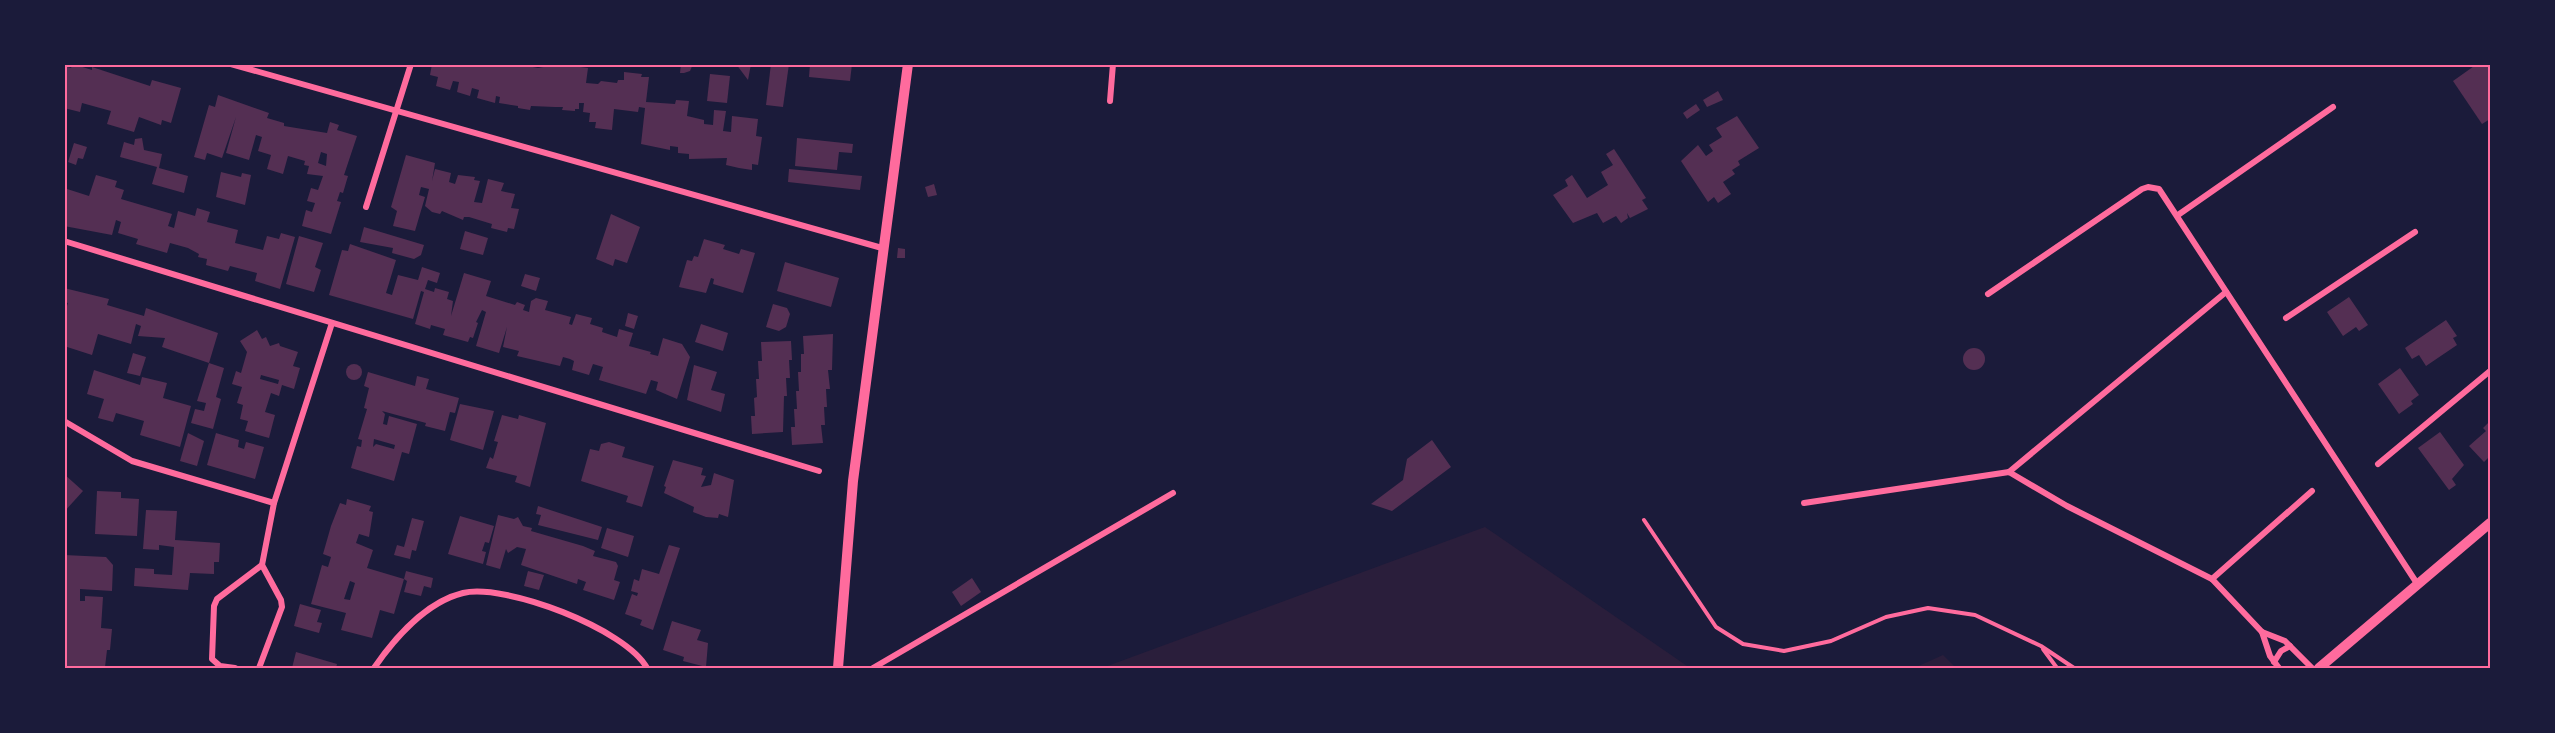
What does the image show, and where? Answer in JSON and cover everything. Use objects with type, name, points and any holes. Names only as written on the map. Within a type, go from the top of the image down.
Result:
[{"type":"street","points":[[231,64],[882,248]]},
{"type":"street","points":[[366,207],[411,64]]},
{"type":"street","points":[[838,669],[853,481],[908,64]]},
{"type":"street","points":[[1110,101],[1113,64]]},
{"type":"street","points":[[2178,215],[2333,107]]},
{"type":"street","points":[[1988,294],[2148,187],[2159,189],[2419,586]]},
{"type":"street","points":[[2286,318],[2415,232]]},
{"type":"street","points":[[64,241],[819,471]]},
{"type":"street","points":[[1804,503],[2009,472],[2226,292]]},
{"type":"street","points":[[259,669],[282,603],[262,565],[274,503],[332,323]]},
{"type":"street","points":[[2378,464],[2490,371]]},
{"type":"street","points":[[64,421],[132,461],[274,503]]},
{"type":"street","points":[[2009,472],[2067,506],[2212,579],[2262,632],[2279,669]]},
{"type":"street","points":[[2212,579],[2312,491]]},
{"type":"street","points":[[873,669],[1173,493]]},
{"type":"street","points":[[2319,669],[2419,586],[2490,523]]},
{"type":"street","points":[[236,669],[220,666],[212,659],[214,606],[217,599],[262,565]]},
{"type":"street","points":[[374,669],[388,648],[410,626],[439,603],[464,593],[494,594],[564,610],[626,645],[646,669]]},
{"type":"street","points":[[2262,632],[2285,641],[2312,669]]},
{"type":"street","points":[[2274,662],[2281,651],[2290,646]]},
{"type":"path","points":[[1644,520],[1716,627],[1743,644],[1784,651],[1831,641],[1886,617],[1928,608],[1976,615],[2041,646],[2074,669]]},
{"type":"path","points":[[2041,646],[2057,669]]},
{"type":"shaded area","points":[[1485,527],[1690,668],[1102,668]]},
{"type":"shaded area","points":[[1943,655],[1956,668],[1914,668]]},
{"type":"building","points":[[73,64],[92,70],[92,67],[150,86],[152,80],[181,88],[171,123],[162,120],[161,125],[139,117],[134,132],[107,124],[111,111],[82,103],[80,112],[64,108],[64,66],[71,68]]},
{"type":"building","points":[[432,64],[517,64],[538,68],[559,64],[588,68],[586,83],[598,84],[601,81],[617,83],[618,80],[624,80],[624,72],[642,74],[641,77],[649,77],[646,102],[675,104],[676,100],[689,101],[687,116],[704,120],[704,124],[713,125],[714,110],[726,111],[723,131],[731,132],[732,116],[758,119],[756,136],[762,137],[758,165],[752,164],[752,170],[739,168],[726,165],[727,158],[689,159],[689,154],[678,153],[678,147],[670,146],[670,150],[641,144],[645,108],[639,107],[638,112],[614,109],[612,130],[595,128],[596,122],[589,122],[590,113],[583,112],[584,103],[579,103],[579,109],[575,111],[562,110],[563,107],[531,106],[530,110],[518,108],[518,106],[499,103],[500,97],[496,96],[495,103],[477,98],[479,90],[472,88],[470,96],[457,92],[459,82],[453,81],[450,90],[436,86],[438,77],[430,75]]},
{"type":"building","points":[[681,64],[693,64],[690,71],[680,73]]},
{"type":"building","points":[[736,64],[751,64],[748,80]]},
{"type":"building","points":[[771,64],[789,64],[783,107],[766,105]]},
{"type":"building","points":[[810,64],[852,64],[850,81],[809,77]]},
{"type":"building","points":[[2477,64],[2490,64],[2490,119],[2482,124],[2453,81]]},
{"type":"building","points":[[710,74],[730,76],[727,103],[707,101]]},
{"type":"building","points":[[1718,91],[1723,100],[1707,107],[1703,100]]},
{"type":"building","points":[[218,95],[269,113],[267,118],[284,123],[284,126],[327,133],[330,122],[339,125],[337,130],[357,136],[344,175],[348,176],[343,193],[340,192],[337,201],[341,202],[331,234],[302,226],[306,210],[312,212],[315,203],[307,201],[311,188],[318,190],[323,176],[307,174],[309,166],[304,165],[305,161],[288,156],[283,174],[267,169],[271,155],[258,151],[262,137],[256,135],[249,160],[226,153],[236,117],[222,158],[207,153],[205,160],[194,157],[209,105],[215,107]],"holes":[[[321,152],[327,154],[326,166],[318,163]]]},
{"type":"building","points":[[1696,104],[1700,110],[1687,119],[1683,113]]},
{"type":"building","points":[[1737,116],[1759,148],[1738,161],[1740,165],[1732,170],[1735,174],[1723,182],[1731,194],[1718,203],[1714,197],[1708,202],[1681,161],[1698,145],[1706,156],[1713,151],[1709,145],[1722,137],[1716,128]]},
{"type":"building","points":[[142,138],[144,150],[162,154],[159,168],[188,176],[184,193],[152,184],[157,167],[120,157],[124,142],[134,145],[135,139]]},
{"type":"building","points":[[797,138],[853,144],[852,153],[839,152],[837,170],[795,166]]},
{"type":"building","points":[[74,143],[87,147],[83,159],[78,158],[76,165],[68,162]]},
{"type":"building","points":[[1614,149],[1646,198],[1642,200],[1648,209],[1630,218],[1627,213],[1628,218],[1621,223],[1616,216],[1603,223],[1597,213],[1573,223],[1553,195],[1568,186],[1565,180],[1572,175],[1587,198],[1608,185],[1601,172],[1613,165],[1606,154]]},
{"type":"building","points":[[406,155],[435,163],[432,181],[435,169],[451,173],[449,182],[455,184],[458,175],[475,177],[474,180],[480,181],[474,202],[482,203],[488,179],[504,183],[501,191],[515,194],[511,208],[519,209],[514,229],[508,228],[507,232],[491,228],[492,224],[469,217],[464,217],[463,220],[442,211],[440,214],[432,212],[425,206],[429,189],[421,187],[419,195],[425,197],[415,231],[393,226],[397,211],[391,207]]},
{"type":"building","points":[[789,169],[862,176],[860,190],[788,182]]},
{"type":"building","points":[[221,172],[241,177],[242,173],[251,175],[245,205],[216,197]]},
{"type":"building","points":[[96,175],[117,181],[115,187],[124,190],[121,199],[172,214],[168,226],[174,228],[178,211],[195,216],[197,208],[210,212],[207,222],[238,230],[235,243],[263,250],[267,236],[279,239],[281,233],[295,237],[280,289],[255,281],[257,273],[230,266],[228,271],[206,265],[207,259],[198,257],[199,254],[188,248],[170,243],[167,253],[136,244],[138,239],[118,233],[121,222],[116,220],[112,235],[64,226],[64,188],[89,196]]},
{"type":"building","points":[[934,184],[937,195],[928,197],[925,187]]},
{"type":"building","points":[[611,214],[640,227],[627,263],[615,259],[613,266],[596,259]]},
{"type":"building","points":[[364,227],[424,245],[421,255],[414,259],[392,253],[393,248],[360,242]]},
{"type":"building","points":[[465,231],[488,238],[483,255],[460,249]]},
{"type":"building","points":[[299,236],[323,243],[315,267],[321,270],[314,292],[286,284]]},
{"type":"building","points":[[704,239],[725,245],[723,249],[739,254],[741,249],[755,253],[743,293],[713,284],[714,279],[711,278],[706,293],[679,287],[687,260],[692,261],[694,256],[698,257]]},
{"type":"building","points":[[350,244],[396,260],[386,293],[392,295],[398,275],[418,280],[422,267],[440,273],[437,283],[428,280],[425,289],[434,292],[435,288],[449,292],[447,299],[453,301],[451,316],[464,273],[491,281],[486,296],[515,305],[517,302],[525,305],[523,310],[529,312],[531,301],[536,298],[548,301],[545,310],[571,317],[569,324],[572,325],[576,314],[592,318],[590,324],[603,328],[602,332],[617,337],[619,329],[633,333],[629,346],[651,352],[650,354],[658,356],[663,338],[682,344],[690,357],[677,399],[656,390],[658,382],[651,380],[646,394],[599,380],[603,367],[593,364],[589,375],[572,370],[574,361],[563,357],[560,366],[517,356],[519,351],[503,347],[507,327],[499,353],[476,346],[486,312],[482,310],[476,322],[478,323],[473,338],[470,337],[468,342],[443,335],[445,329],[431,325],[430,329],[415,324],[424,292],[421,291],[413,319],[329,295],[342,250],[348,251]]},
{"type":"building","points":[[898,248],[905,249],[905,258],[897,258]]},
{"type":"building","points":[[785,262],[839,278],[831,307],[777,291]]},
{"type":"building","points":[[525,274],[540,278],[536,291],[521,286]]},
{"type":"building","points":[[64,288],[109,299],[107,305],[144,316],[146,308],[218,333],[209,363],[162,347],[165,338],[138,336],[141,326],[136,324],[131,344],[98,334],[92,355],[64,346],[64,315],[68,303],[64,302]]},
{"type":"building","points":[[2349,297],[2368,325],[2359,331],[2356,327],[2343,336],[2327,312]]},
{"type":"building","points":[[773,304],[787,308],[790,314],[786,327],[779,331],[766,327]]},
{"type":"building","points":[[628,313],[638,316],[634,329],[625,326]]},
{"type":"building","points":[[2446,320],[2457,336],[2453,338],[2457,345],[2426,366],[2419,355],[2412,359],[2405,348]]},
{"type":"building","points":[[701,324],[728,333],[723,351],[695,342]]},
{"type":"building","points":[[257,330],[262,339],[266,337],[270,346],[279,343],[280,346],[298,352],[293,366],[300,368],[294,389],[282,385],[279,396],[271,393],[265,412],[275,415],[269,438],[245,431],[248,421],[240,419],[243,405],[237,403],[242,387],[232,384],[236,371],[241,373],[247,352],[240,341]],"holes":[[[261,375],[279,380],[278,384],[260,379]]]},
{"type":"building","points":[[833,334],[832,370],[828,370],[830,389],[826,389],[825,425],[821,425],[823,443],[792,445],[791,427],[795,427],[796,391],[799,391],[798,372],[801,372],[801,354],[804,354],[803,336]]},
{"type":"building","points":[[791,341],[792,360],[789,360],[790,378],[786,378],[787,396],[784,396],[783,432],[752,434],[751,416],[755,416],[756,379],[759,379],[758,361],[762,361],[761,342]]},
{"type":"building","points":[[1974,348],[1984,355],[1985,359],[1978,369],[1974,370],[1964,363],[1963,359],[1970,349]]},
{"type":"building","points":[[133,353],[146,357],[140,376],[127,373]]},
{"type":"building","points":[[209,363],[224,368],[216,397],[221,399],[213,429],[191,423],[195,409],[204,411],[206,403],[197,401]]},
{"type":"building","points":[[351,364],[357,364],[362,372],[360,378],[351,380],[346,375],[346,369]]},
{"type":"building","points":[[694,365],[717,372],[711,390],[725,394],[721,412],[687,400]]},
{"type":"building","points":[[2400,368],[2419,395],[2411,401],[2413,404],[2399,414],[2378,384]]},
{"type":"building","points":[[94,370],[140,385],[142,377],[167,383],[163,398],[191,406],[180,447],[140,435],[144,421],[116,413],[113,422],[98,418],[104,399],[87,394]]},
{"type":"building","points":[[368,372],[415,386],[417,376],[429,379],[426,389],[459,398],[455,413],[450,412],[445,431],[425,426],[426,423],[382,411],[385,414],[383,424],[387,425],[389,416],[417,424],[409,454],[402,452],[394,481],[351,468],[357,446],[361,447],[362,440],[358,439],[367,409],[364,408],[369,388],[364,386]],"holes":[[[374,439],[395,445],[394,449],[376,444],[373,447]]]},
{"type":"building","points":[[460,404],[494,411],[483,450],[450,440]]},
{"type":"building","points":[[502,415],[518,419],[519,415],[546,423],[530,487],[515,482],[517,476],[486,468],[490,457],[493,459],[498,442],[494,441]]},
{"type":"building","points":[[2490,421],[2490,456],[2484,462],[2469,446],[2486,431],[2483,428]]},
{"type":"building","points":[[2440,432],[2464,465],[2452,479],[2456,485],[2449,490],[2418,448]]},
{"type":"building","points":[[188,433],[204,441],[197,466],[180,461]]},
{"type":"building","points":[[216,433],[239,440],[238,447],[244,449],[246,442],[264,447],[255,479],[207,465]]},
{"type":"building","points":[[1432,440],[1451,467],[1392,511],[1371,504],[1403,480],[1407,459]]},
{"type":"building","points":[[609,442],[625,447],[622,457],[654,466],[642,507],[626,502],[628,496],[581,481],[590,449],[599,451],[601,444]]},
{"type":"building","points":[[673,460],[703,468],[701,475],[706,476],[701,487],[711,485],[714,473],[734,480],[728,517],[719,514],[718,518],[706,517],[693,512],[694,507],[664,493],[666,487],[664,486]]},
{"type":"building","points":[[64,474],[83,491],[64,512]]},
{"type":"building","points":[[97,491],[121,492],[121,498],[139,499],[137,536],[95,534]]},
{"type":"building","points":[[347,499],[371,506],[369,511],[373,512],[369,537],[359,534],[356,543],[373,550],[367,568],[404,579],[394,614],[380,610],[372,638],[341,630],[346,613],[311,604],[322,565],[328,567],[331,557],[323,554],[331,526],[340,503],[346,505]],"holes":[[[350,581],[355,583],[350,600],[344,599]]]},
{"type":"building","points":[[538,506],[602,527],[598,540],[538,525],[541,515],[536,514]]},
{"type":"building","points":[[146,510],[177,511],[175,540],[220,543],[219,562],[214,562],[214,574],[190,573],[188,590],[134,586],[135,568],[154,569],[154,574],[172,575],[174,547],[159,545],[159,550],[143,549]]},
{"type":"building","points":[[498,515],[514,519],[518,517],[523,526],[532,528],[531,531],[583,546],[595,551],[593,556],[616,562],[618,566],[614,580],[620,582],[614,600],[583,590],[586,582],[578,579],[577,584],[521,565],[526,549],[517,547],[508,553],[506,549],[500,569],[486,565]]},
{"type":"building","points":[[460,516],[494,526],[489,543],[485,542],[482,551],[486,552],[483,564],[448,554]]},
{"type":"building","points":[[412,518],[424,521],[416,551],[412,550],[410,559],[394,555],[397,545],[404,547]]},
{"type":"building","points":[[607,528],[634,536],[628,557],[601,548]]},
{"type":"building","points":[[669,545],[680,548],[653,630],[640,625],[642,620],[625,614],[632,594],[637,596],[638,593],[631,591],[634,579],[639,581],[642,569],[659,574]]},
{"type":"building","points":[[64,555],[106,557],[113,565],[112,591],[80,589],[80,601],[85,601],[85,596],[103,597],[101,628],[112,629],[110,650],[107,650],[105,667],[64,668]]},
{"type":"building","points":[[406,571],[433,578],[431,588],[424,586],[421,596],[404,592],[407,581],[404,579]]},
{"type":"building","points":[[528,571],[544,575],[539,590],[524,586]]},
{"type":"building","points":[[972,578],[981,592],[961,606],[952,592]]},
{"type":"building","points":[[300,604],[321,610],[317,622],[322,623],[319,633],[294,626]]},
{"type":"building","points":[[672,621],[701,630],[697,640],[708,643],[706,667],[683,661],[684,657],[663,650]]},
{"type":"building","points":[[296,652],[337,664],[336,668],[292,668]]}]
